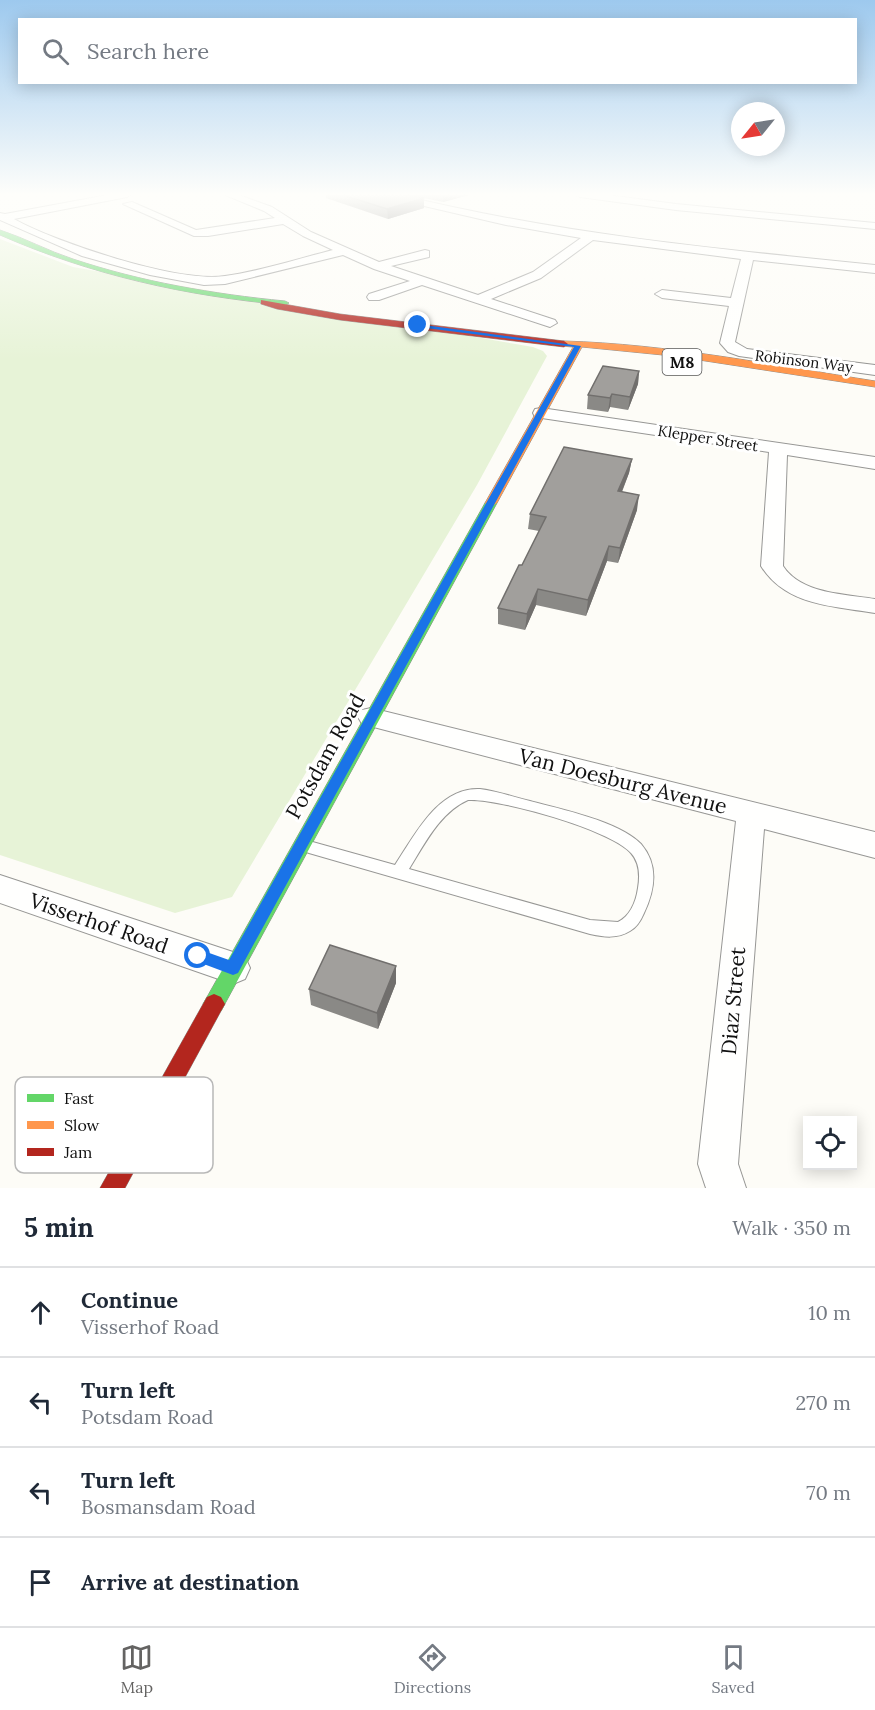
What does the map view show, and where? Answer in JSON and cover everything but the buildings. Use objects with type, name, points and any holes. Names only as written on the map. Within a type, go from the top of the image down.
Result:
[{"type":"main road","name":"M8","points":[[39,249],[96,268],[158,284],[319,314],[400,322],[578,346],[599,345],[673,353],[777,371],[875,384]]},
{"type":"main road","name":"Potsdam Road","points":[[173,1077],[300,844],[578,346]]},
{"type":"main road","name":"Potsdam Road","points":[[112,1188],[120,1173]]},
{"type":"street","points":[[76,249],[150,271],[204,281],[225,280],[343,251]]},
{"type":"street","points":[[340,249],[378,266],[550,323]]},
{"type":"street","points":[[477,300],[550,268],[574,249]]},
{"type":"street","points":[[690,249],[875,270]]},
{"type":"street","points":[[378,266],[425,254]]},
{"type":"street","points":[[662,294],[737,303],[748,256]]},
{"type":"street","points":[[374,297],[421,281]]},
{"type":"street","name":"Robinson Way","points":[[737,303],[727,343],[733,350],[875,370]]},
{"type":"street","name":"Klepper Street","points":[[541,413],[875,463]]},
{"type":"street","points":[[778,448],[772,566],[776,576],[786,585],[805,593],[875,606]]},
{"type":"street","name":"Van Doesburg Avenue","points":[[371,717],[875,845]]},
{"type":"street","name":"Diaz Street","points":[[726,1188],[718,1164],[750,814]]},
{"type":"street","name":"Visserhof Road","points":[[0,889],[233,968]]},
{"type":"lane","points":[[300,844],[590,927],[610,930],[625,927],[634,918],[647,889],[648,871],[643,856],[630,843],[612,831],[487,795],[466,795],[454,801],[440,814],[399,872]]},
{"type":"green space","points":[[0,249],[27,249],[73,267],[533,347],[543,351],[547,356],[477,485],[232,897],[175,913],[0,855]]},
{"type":"traffic: fast","points":[[41,249],[139,281],[211,295],[285,303]]},
{"type":"traffic: fast","points":[[214,1004],[491,503]]},
{"type":"traffic: slow","points":[[564,344],[599,345],[673,353],[875,384]]},
{"type":"traffic: slow","points":[[491,503],[578,346]]},
{"type":"traffic: jam","points":[[264,302],[277,307],[340,317],[564,344]]},
{"type":"traffic: jam","points":[[174,1077],[214,1004]]},
{"type":"traffic: jam","points":[[112,1188],[120,1173]]},
{"type":"route","points":[[198,956],[233,968],[578,346],[418,325]]}]
